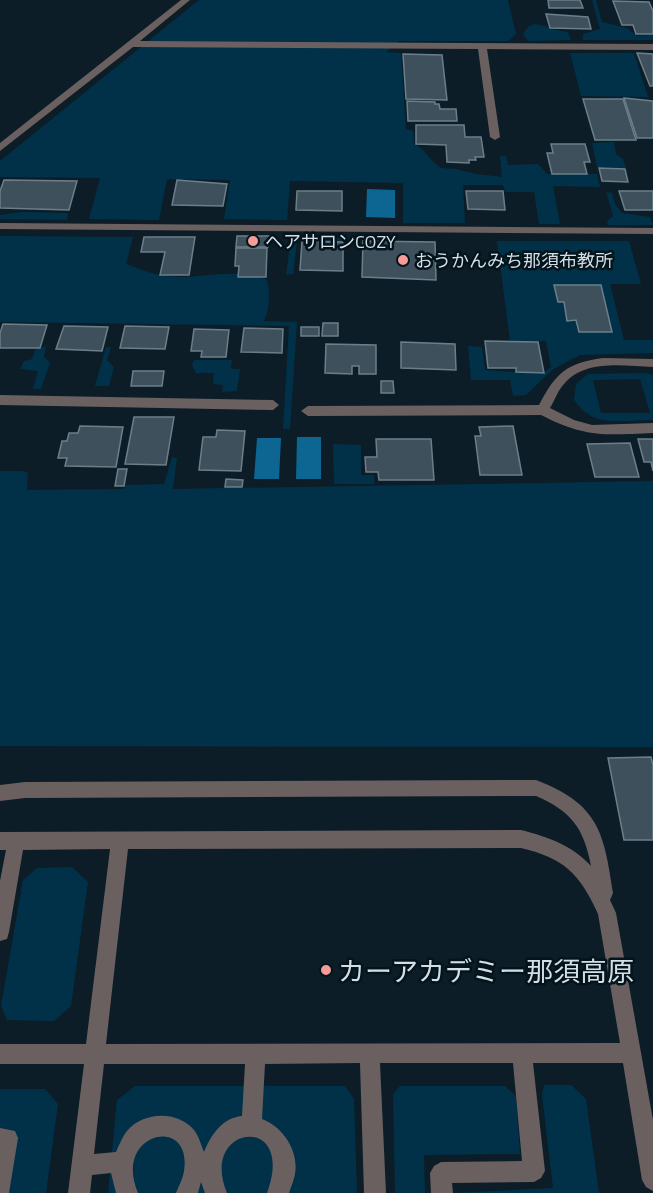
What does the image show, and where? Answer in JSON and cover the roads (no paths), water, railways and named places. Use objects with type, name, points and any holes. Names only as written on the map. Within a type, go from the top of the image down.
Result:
[{"type":"street","points":[[0,148],[186,0]]},
{"type":"street","points":[[128,44],[653,47]]},
{"type":"street","points":[[483,46],[495,138]]},
{"type":"street","points":[[0,226],[653,231]]},
{"type":"street","points":[[543,410],[559,381],[571,369],[583,364],[653,363]]},
{"type":"street","points":[[0,400],[273,405]]},
{"type":"street","points":[[308,411],[543,410],[570,424],[592,430],[653,428]]},
{"type":"street","points":[[0,793],[37,790],[536,788],[558,796],[577,811],[590,828],[597,847],[653,1180]]},
{"type":"street","points":[[0,931],[8,841],[520,839],[546,844],[573,858],[594,883],[607,913]]},
{"type":"street","points":[[79,1193],[120,841]]},
{"type":"street","points":[[0,1054],[631,1053]]},
{"type":"street","points":[[252,1124],[255,1054]]},
{"type":"street","points":[[370,1054],[375,1193]]},
{"type":"street","points":[[442,1193],[441,1173],[534,1171],[522,1054]]},
{"type":"street","points":[[187,1193],[218,1142],[228,1131],[240,1125],[252,1124],[273,1134],[285,1158],[286,1171],[278,1193]]},
{"type":"street","points":[[127,1193],[121,1176],[123,1162],[134,1138],[154,1126],[164,1125],[184,1134],[191,1143],[216,1193]]},
{"type":"street","points":[[0,1138],[8,1138],[0,1189]]},
{"type":"street","points":[[82,1165],[123,1162]]},
{"type":"place","name":"ヘアサロンCOZY","points":[[253,241]]},
{"type":"place","name":"おうかんみち那須布教所","points":[[403,260]]},
{"type":"place","name":"カーアカデミー那須高原","points":[[326,970]]}]
